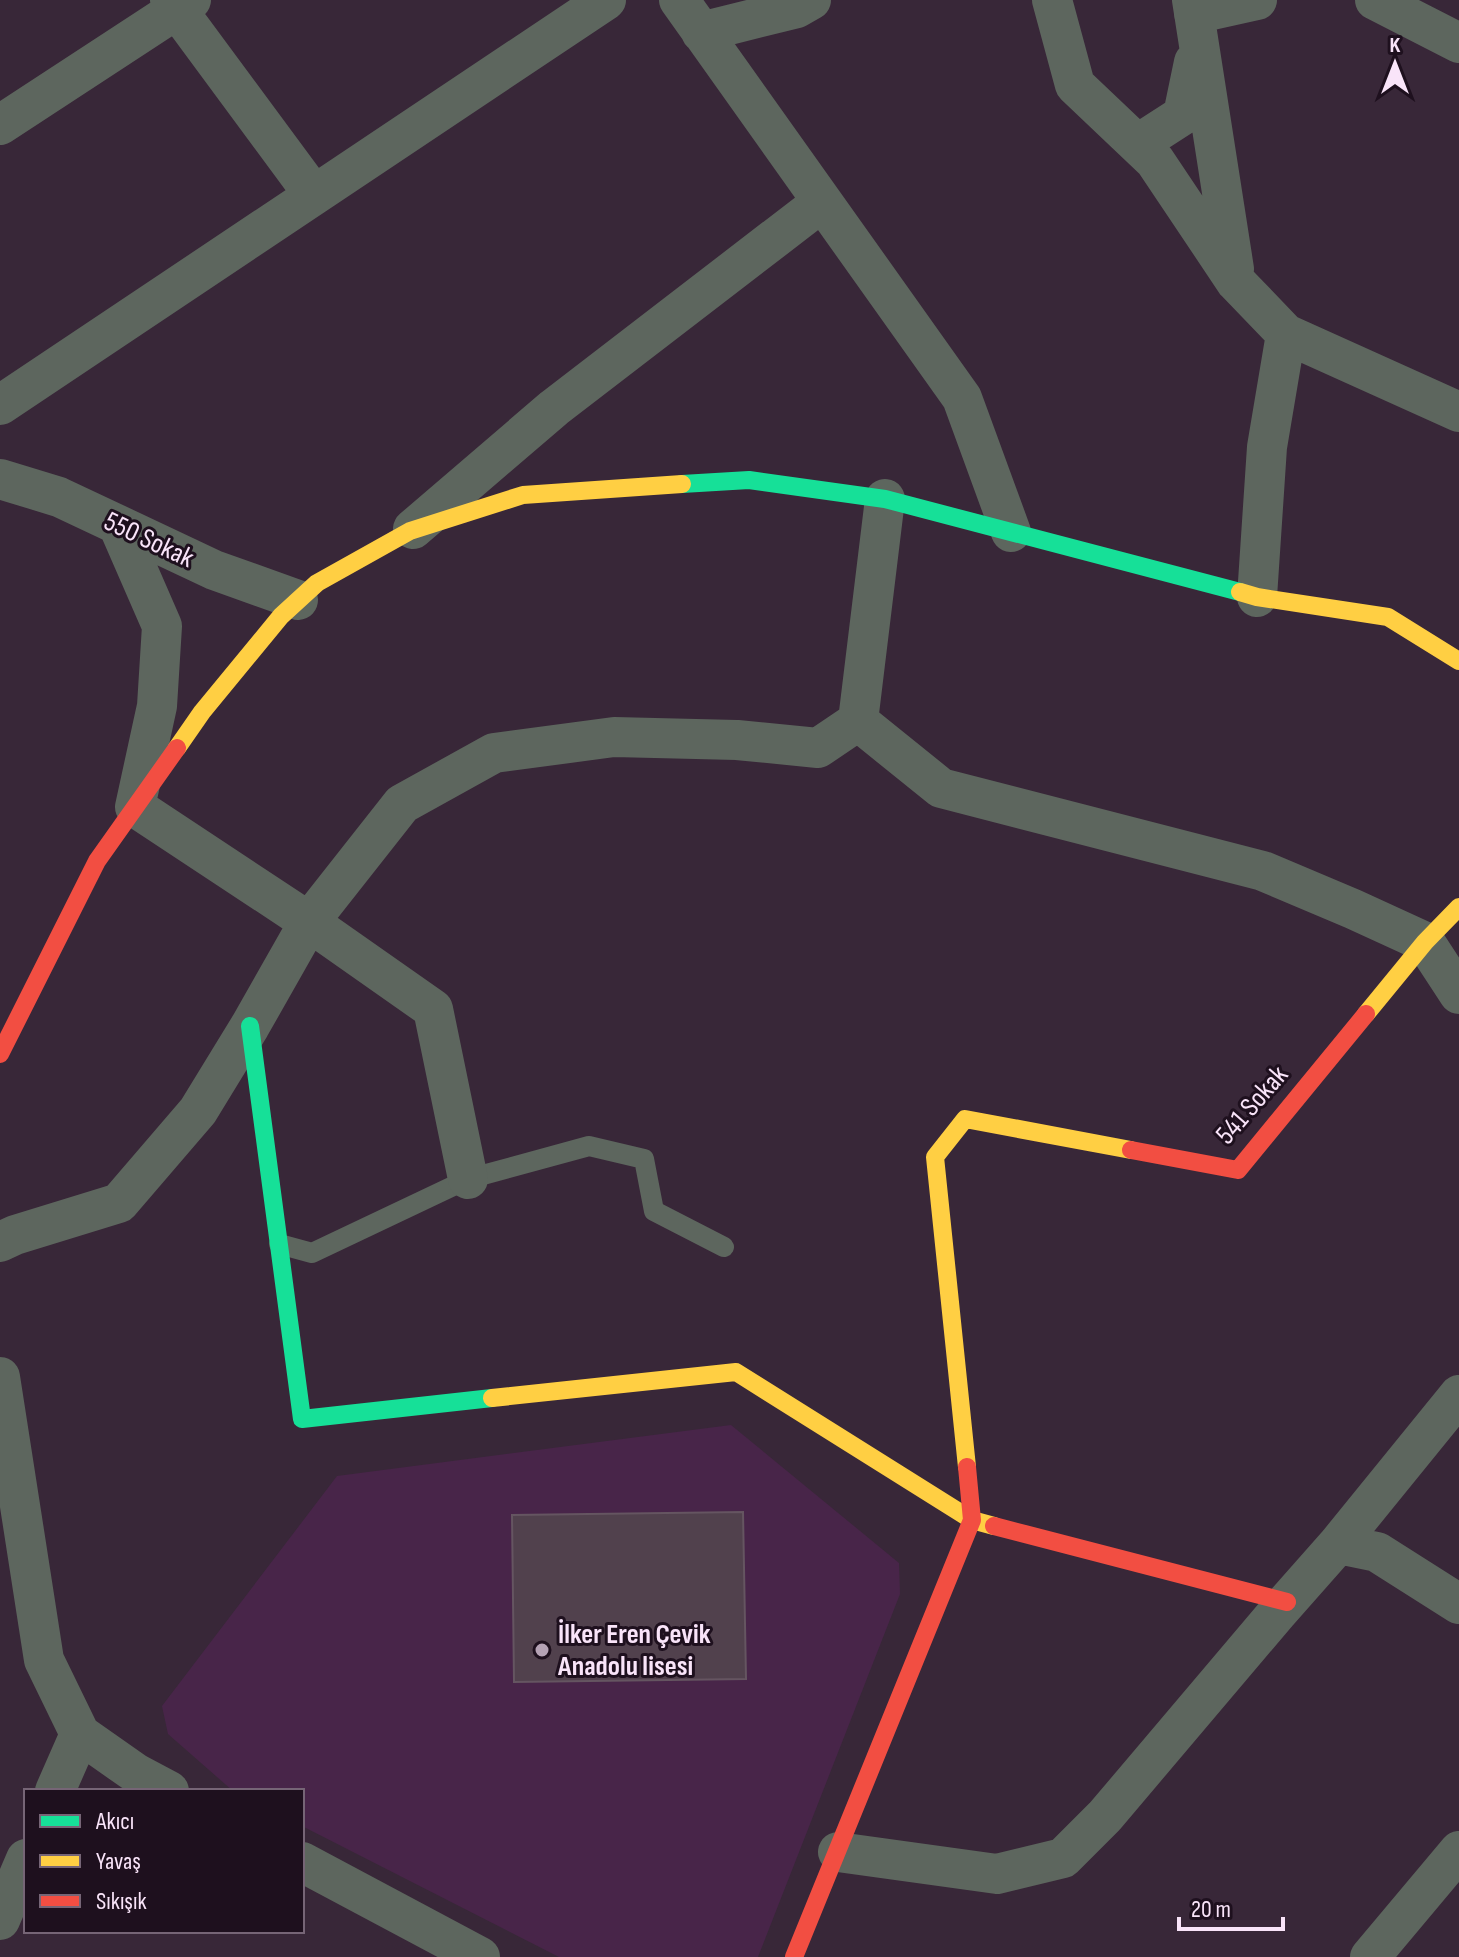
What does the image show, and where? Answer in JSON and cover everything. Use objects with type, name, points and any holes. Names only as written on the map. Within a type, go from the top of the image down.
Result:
[{"type":"street","points":[[0,405],[606,0]]},
{"type":"street","points":[[690,16],[797,8],[811,0]]},
{"type":"street","points":[[1052,0],[1075,85],[1155,161],[1236,282],[1286,334],[1459,412]]},
{"type":"street","points":[[1195,17],[1257,0]]},
{"type":"street","points":[[1383,2],[1459,43]]},
{"type":"street","points":[[0,125],[179,3],[314,195]]},
{"type":"street","points":[[690,16],[962,398],[1011,532]]},
{"type":"street","points":[[1138,144],[1183,115],[1195,17]]},
{"type":"street","points":[[1195,17],[1236,282]]},
{"type":"street","points":[[0,1054],[97,861],[202,712],[281,616],[317,583],[410,531],[554,408],[822,202]]},
{"type":"street","points":[[1257,597],[1267,447],[1286,334]]},
{"type":"street","name":"550 Sokak","points":[[0,479],[59,497],[214,570],[298,600]]},
{"type":"street","points":[[410,531],[523,495],[749,480],[885,499],[1257,597],[1388,617],[1459,661]]},
{"type":"street","points":[[0,1242],[119,1203],[198,1111],[309,922],[402,804],[494,753],[614,737],[737,740],[818,748],[858,721],[885,499]]},
{"type":"street","points":[[118,525],[162,626],[157,706],[135,807]]},
{"type":"street","points":[[858,721],[941,788],[1263,871],[1425,942],[1459,994]]},
{"type":"street","points":[[135,807],[309,922],[433,1009],[468,1179]]},
{"type":"street","name":"541 Sokak","points":[[972,1520],[935,1157],[965,1119],[1238,1170],[1425,942],[1459,907]]},
{"type":"street","points":[[250,1026],[302,1419],[736,1372],[972,1520],[1287,1602]]},
{"type":"street","points":[[0,1377],[44,1660],[80,1734],[137,1774],[165,1789]]},
{"type":"street","points":[[838,1852],[997,1874],[1063,1858],[1105,1816],[1338,1544],[1459,1395]]},
{"type":"street","points":[[794,1957],[972,1520]]},
{"type":"street","points":[[1338,1544],[1377,1552],[1459,1604]]},
{"type":"street","points":[[56,1789],[80,1734]]},
{"type":"street","points":[[1370,1957],[1459,1851]]},
{"type":"street","points":[[304,1863],[480,1957]]},
{"type":"street","points":[[0,1920],[24,1864]]},
{"type":"lane","points":[[279,1244],[312,1253],[468,1179],[589,1146],[644,1159],[654,1211],[724,1247]]},
{"type":"shaded area","name":"İlker Eren Çevik Anadolu lisesi","points":[[731,1425],[899,1563],[900,1594],[758,1957],[559,1957],[304,1827],[304,1789],[231,1789],[168,1734],[162,1706],[337,1476]]},
{"type":"building","points":[[743,1512],[746,1679],[514,1682],[512,1515]]},
{"type":"traffic: fast","points":[[682,484],[749,480],[885,499],[1240,592]]},
{"type":"traffic: fast","points":[[250,1026],[302,1419],[492,1398]]},
{"type":"traffic: slow","points":[[177,748],[202,712],[281,616],[317,583],[410,531],[523,495],[682,484]]},
{"type":"traffic: slow","points":[[1240,592],[1388,617],[1459,661]]},
{"type":"traffic: slow","points":[[1366,1014],[1425,942],[1459,907]]},
{"type":"traffic: slow","points":[[967,1467],[935,1157],[965,1119],[1131,1150]]},
{"type":"traffic: slow","points":[[492,1398],[736,1372],[972,1520],[994,1526]]},
{"type":"traffic: jam","points":[[0,1054],[97,861],[177,748]]},
{"type":"traffic: jam","points":[[1131,1150],[1238,1170],[1366,1014]]},
{"type":"traffic: jam","points":[[794,1957],[972,1520],[967,1467]]},
{"type":"traffic: jam","points":[[994,1526],[1287,1602]]},
{"type":"place","name":"İlker Eren Çevik Anadolu lisesi","points":[[542,1650]]}]
